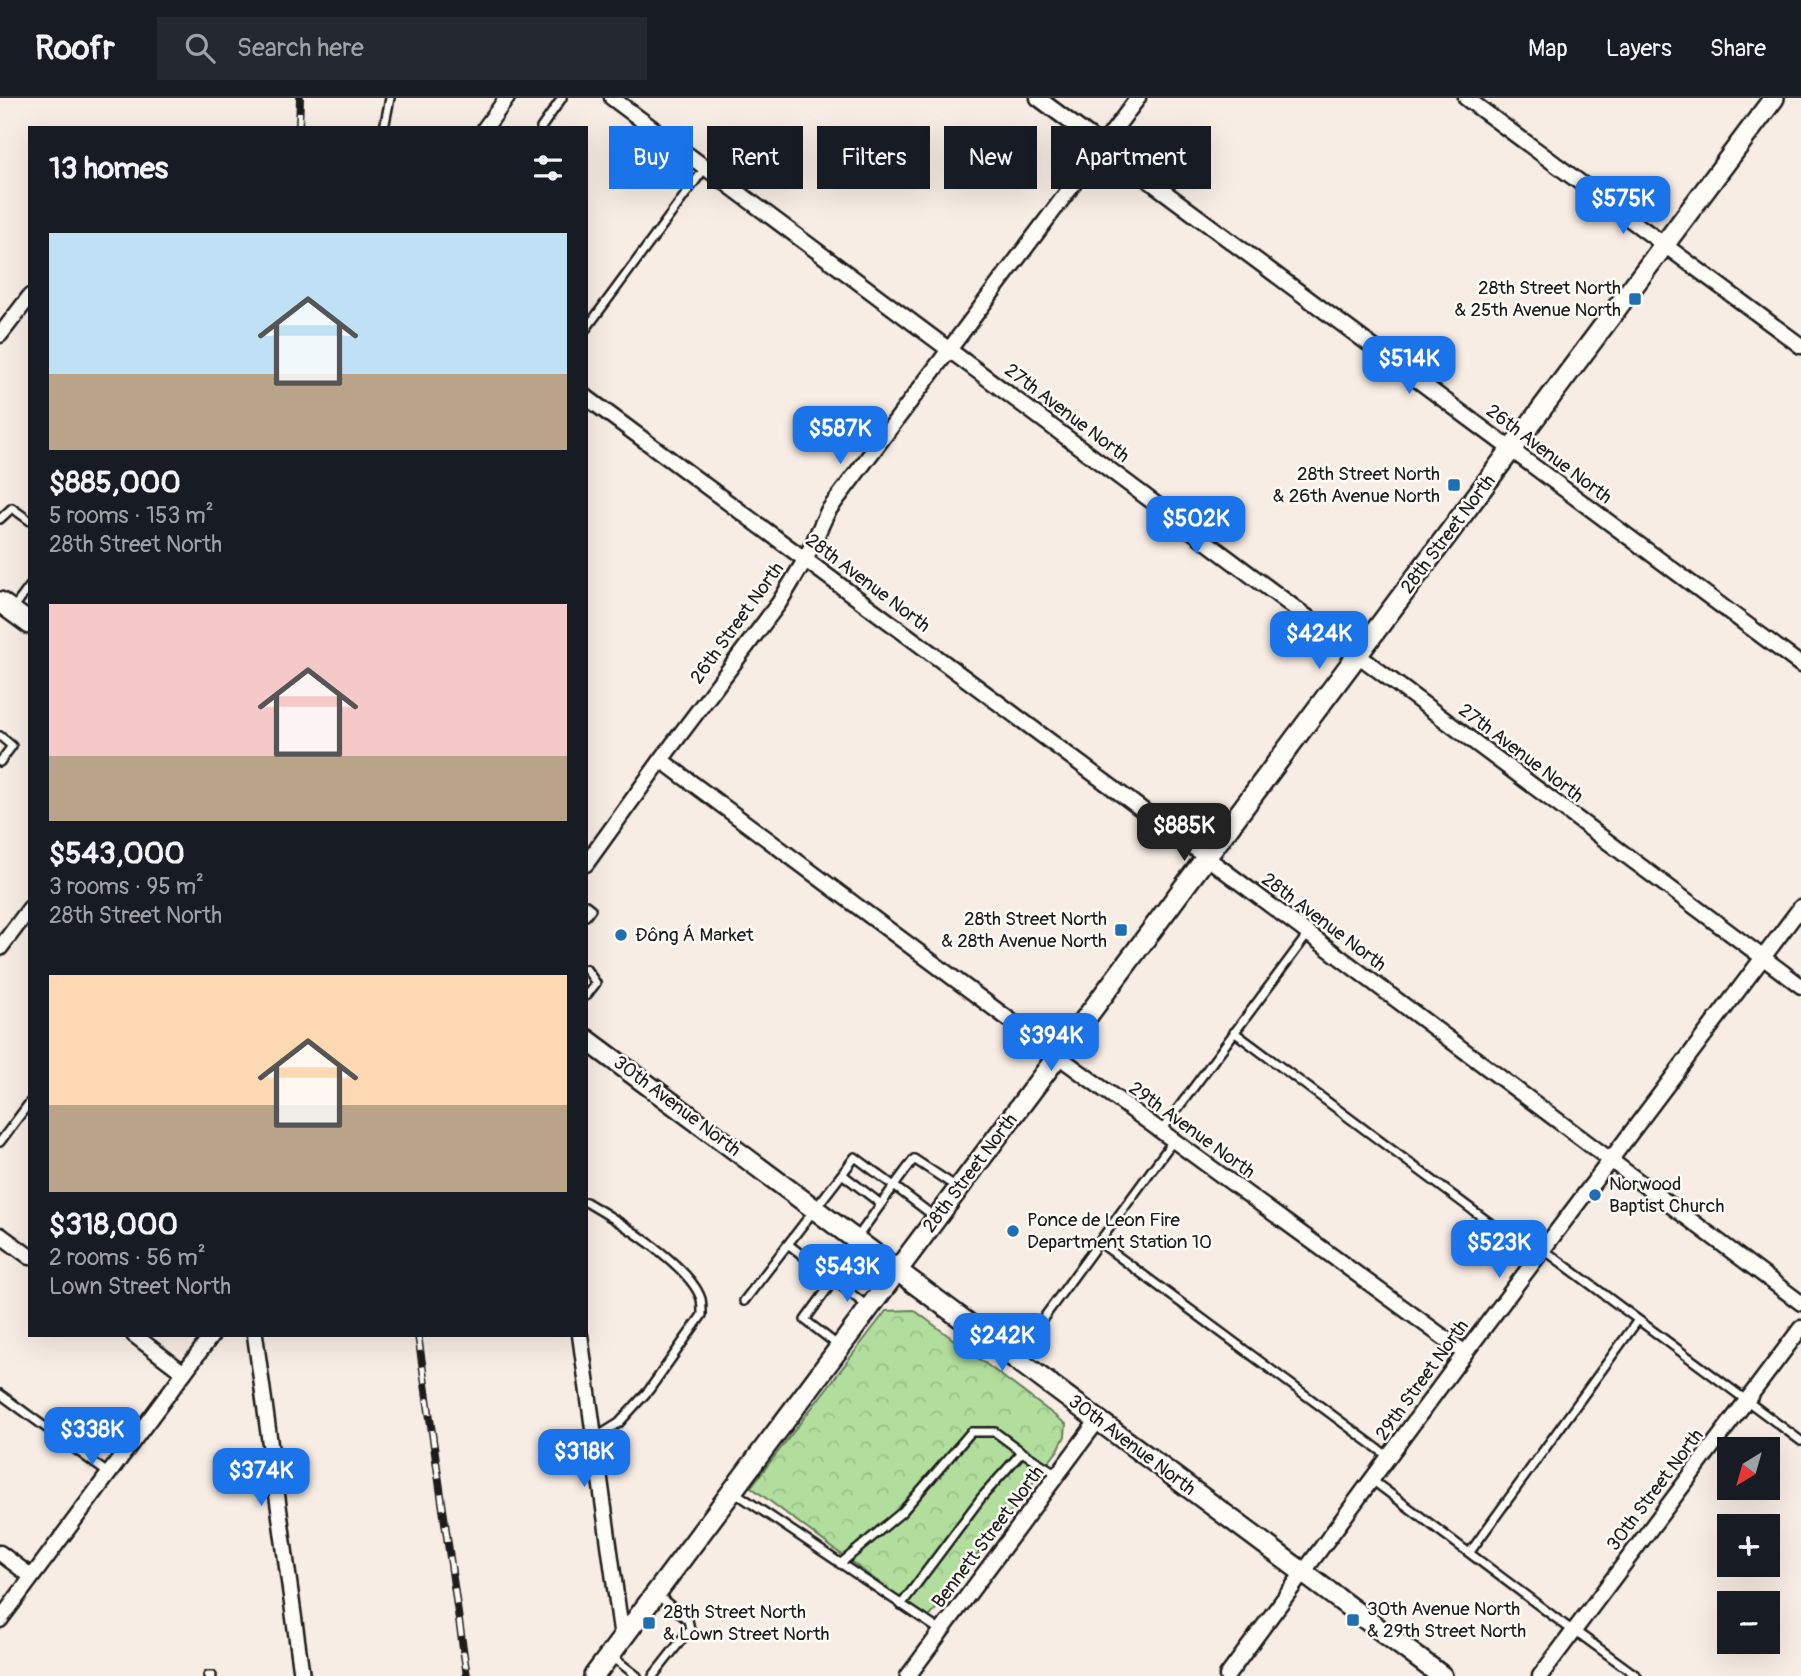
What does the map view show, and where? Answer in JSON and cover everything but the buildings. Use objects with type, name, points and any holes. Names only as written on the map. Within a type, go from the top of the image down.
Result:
[{"type":"street","points":[[486,126],[507,98]]},
{"type":"street","name":"27th Avenue North","points":[[612,98],[1801,986]]},
{"type":"street","name":"26th Avenue North","points":[[1038,98],[1075,126]]},
{"type":"street","name":"26th Street North","points":[[1117,126],[1138,98]]},
{"type":"street","points":[[1466,98],[1801,346]]},
{"type":"street","name":"28th Street North","points":[[594,1676],[1774,98]]},
{"type":"street","name":"26th Street North","points":[[588,861],[779,603],[805,560],[828,511],[1070,189]]},
{"type":"street","name":"26th Avenue North","points":[[1160,189],[1801,665]]},
{"type":"street","points":[[0,335],[28,299]]},
{"type":"street","name":"28th Avenue North","points":[[588,398],[1801,1303]]},
{"type":"street","points":[[6,606],[28,622]]},
{"type":"street","name":"29th Avenue North","points":[[661,760],[1058,1056],[1465,1353]]},
{"type":"street","name":"29th Street North","points":[[1227,1676],[1465,1353],[1801,907]]},
{"type":"street","points":[[0,948],[28,911]]},
{"type":"street","name":"30th Avenue North","points":[[588,1040],[1442,1676]]},
{"type":"street","points":[[0,1235],[28,1256]]},
{"type":"street","name":"30th Street North","points":[[1540,1676],[1801,1328]]},
{"type":"street","points":[[137,1337],[184,1373]]},
{"type":"street","points":[[0,1620],[211,1337]]},
{"type":"street","points":[[255,1337],[302,1676]]},
{"type":"street","points":[[580,1337],[622,1639]]},
{"type":"street","name":"Bennett Street North","points":[[908,1676],[1098,1420]]},
{"type":"street","points":[[0,1553],[32,1577]]},
{"type":"lane","points":[[384,126],[390,98]]},
{"type":"lane","points":[[542,126],[562,98]]},
{"type":"lane","points":[[588,326],[705,167]]},
{"type":"lane","points":[[0,519],[12,508],[28,520]]},
{"type":"lane","points":[[6,606],[28,588]]},
{"type":"lane","points":[[0,736],[12,746],[0,762]]},
{"type":"lane","points":[[1161,1131],[1308,934]]},
{"type":"lane","points":[[588,972],[596,983],[588,993]]},
{"type":"lane","points":[[1234,1032],[1540,1254],[1638,1320],[1801,1441]]},
{"type":"lane","points":[[0,1142],[28,1105]]},
{"type":"lane","points":[[1015,1358],[1173,1140]]},
{"type":"lane","points":[[744,1301],[855,1157],[937,1218]]},
{"type":"lane","points":[[855,1239],[914,1158],[958,1189]]},
{"type":"lane","points":[[842,1174],[881,1204]]},
{"type":"lane","points":[[588,1203],[680,1268],[701,1299],[702,1315],[649,1390],[619,1423],[595,1438]]},
{"type":"lane","points":[[1099,1242],[1389,1457]]},
{"type":"lane","points":[[788,1244],[869,1308]]},
{"type":"lane","points":[[834,1280],[805,1320],[840,1347]]},
{"type":"lane","points":[[1470,1552],[1638,1320]]},
{"type":"lane","points":[[0,1394],[108,1474]]},
{"type":"lane","points":[[840,1564],[902,1512],[971,1432],[995,1432],[1058,1475]]},
{"type":"lane","points":[[901,1605],[981,1499],[1022,1452]]},
{"type":"lane","points":[[1372,1480],[1637,1676]]},
{"type":"lane","points":[[732,1491],[941,1632]]},
{"type":"lane","points":[[653,1676],[690,1629],[688,1620],[655,1594]]},
{"type":"lane","points":[[609,1655],[637,1676]]},
{"type":"green space","points":[[914,1310],[1066,1424],[1065,1436],[1058,1450],[928,1619],[751,1487],[886,1311]]},
{"type":"railway","points":[[299,126],[300,98]]},
{"type":"railway","points":[[418,1337],[467,1676]]},
{"type":"place","name":"28th Street North & 25th Avenue North","points":[[1635,299]]},
{"type":"place","name":"28th Street North & 26th Avenue North","points":[[1454,485]]},
{"type":"place","name":"28th Street North & 28th Avenue North","points":[[1121,930]]},
{"type":"place","name":"Đông Á Market","points":[[621,935]]},
{"type":"place","name":"Norwood Baptist Church","points":[[1595,1195]]},
{"type":"place","name":"Ponce de Leon Fire Department Station 10","points":[[1013,1231]]},
{"type":"place","name":"30th Avenue North & 29th Street North","points":[[1353,1620]]},
{"type":"place","name":"28th Street North & Lown Street North","points":[[649,1623]]}]
